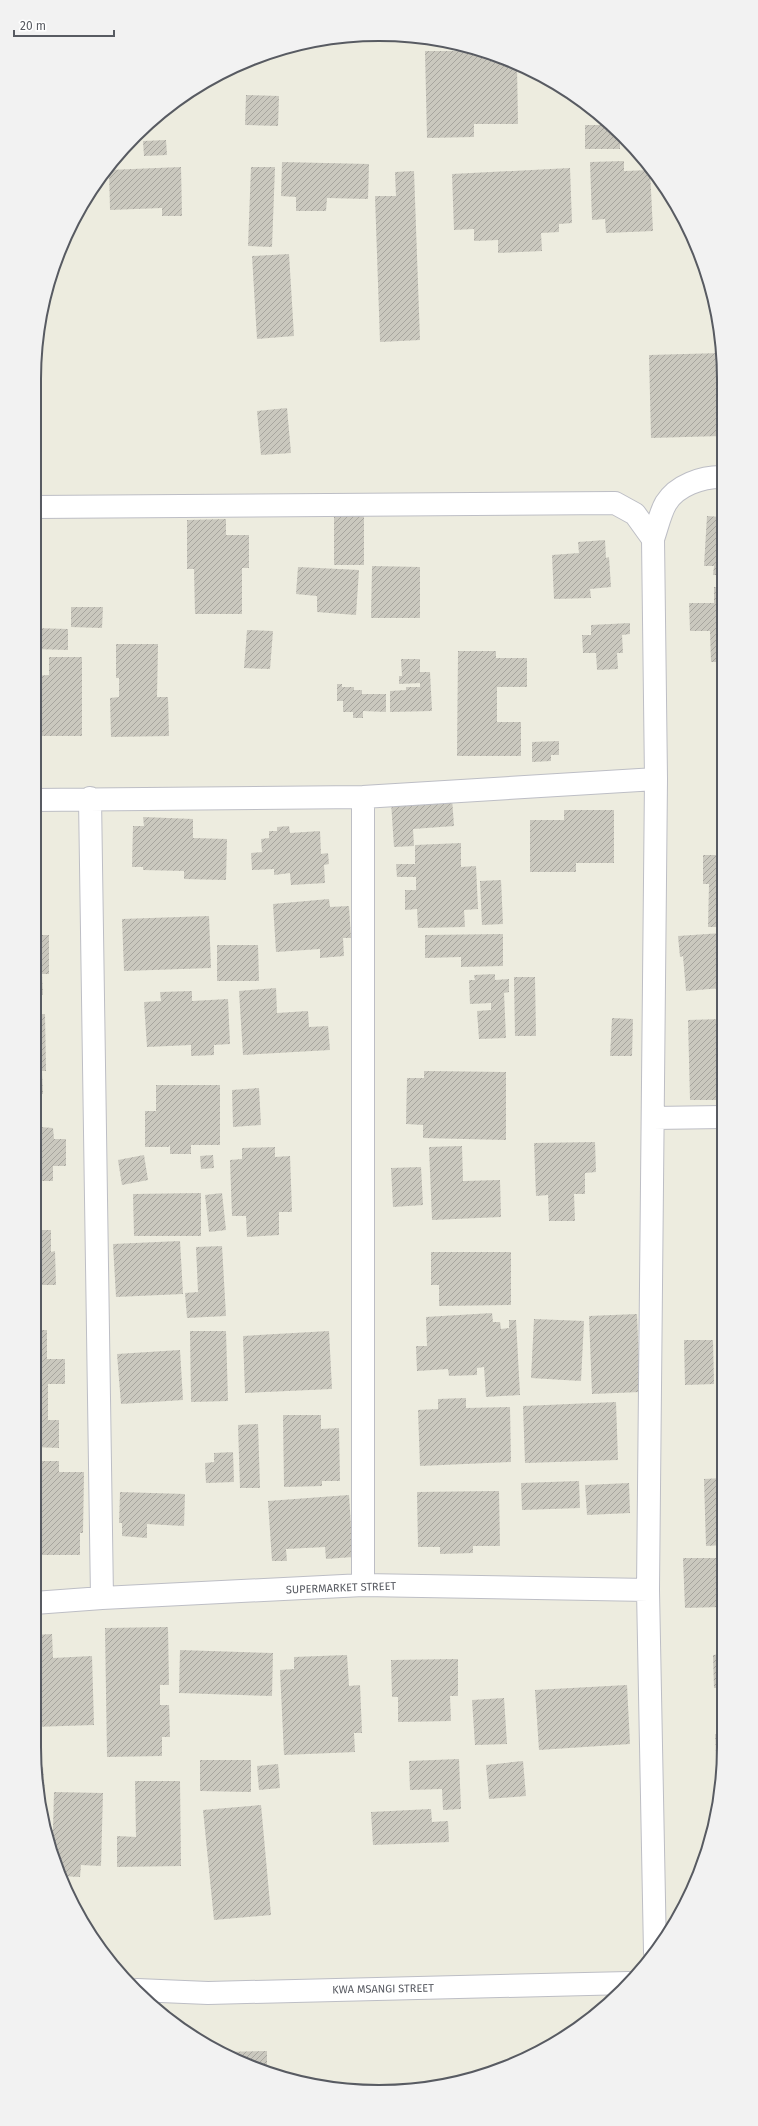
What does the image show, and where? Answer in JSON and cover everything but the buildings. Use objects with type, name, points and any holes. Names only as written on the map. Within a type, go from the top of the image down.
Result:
[{"type":"street","points":[[655,1942],[648,1590],[656,779],[653,539],[666,503],[680,489],[697,480],[717,478]]},
{"type":"street","points":[[41,507],[615,503],[635,514],[653,539]]},
{"type":"street","points":[[41,800],[90,798],[363,797],[656,779]]},
{"type":"street","points":[[363,797],[363,1585]]},
{"type":"street","points":[[90,798],[102,1598]]},
{"type":"street","points":[[653,1118],[717,1117]]},
{"type":"street","name":"SUPERMARKET STREET","points":[[41,1602],[363,1585],[648,1590]]},
{"type":"street","name":"KWA MSANGI STREET","points":[[145,1990],[208,1993],[620,1984]]}]
